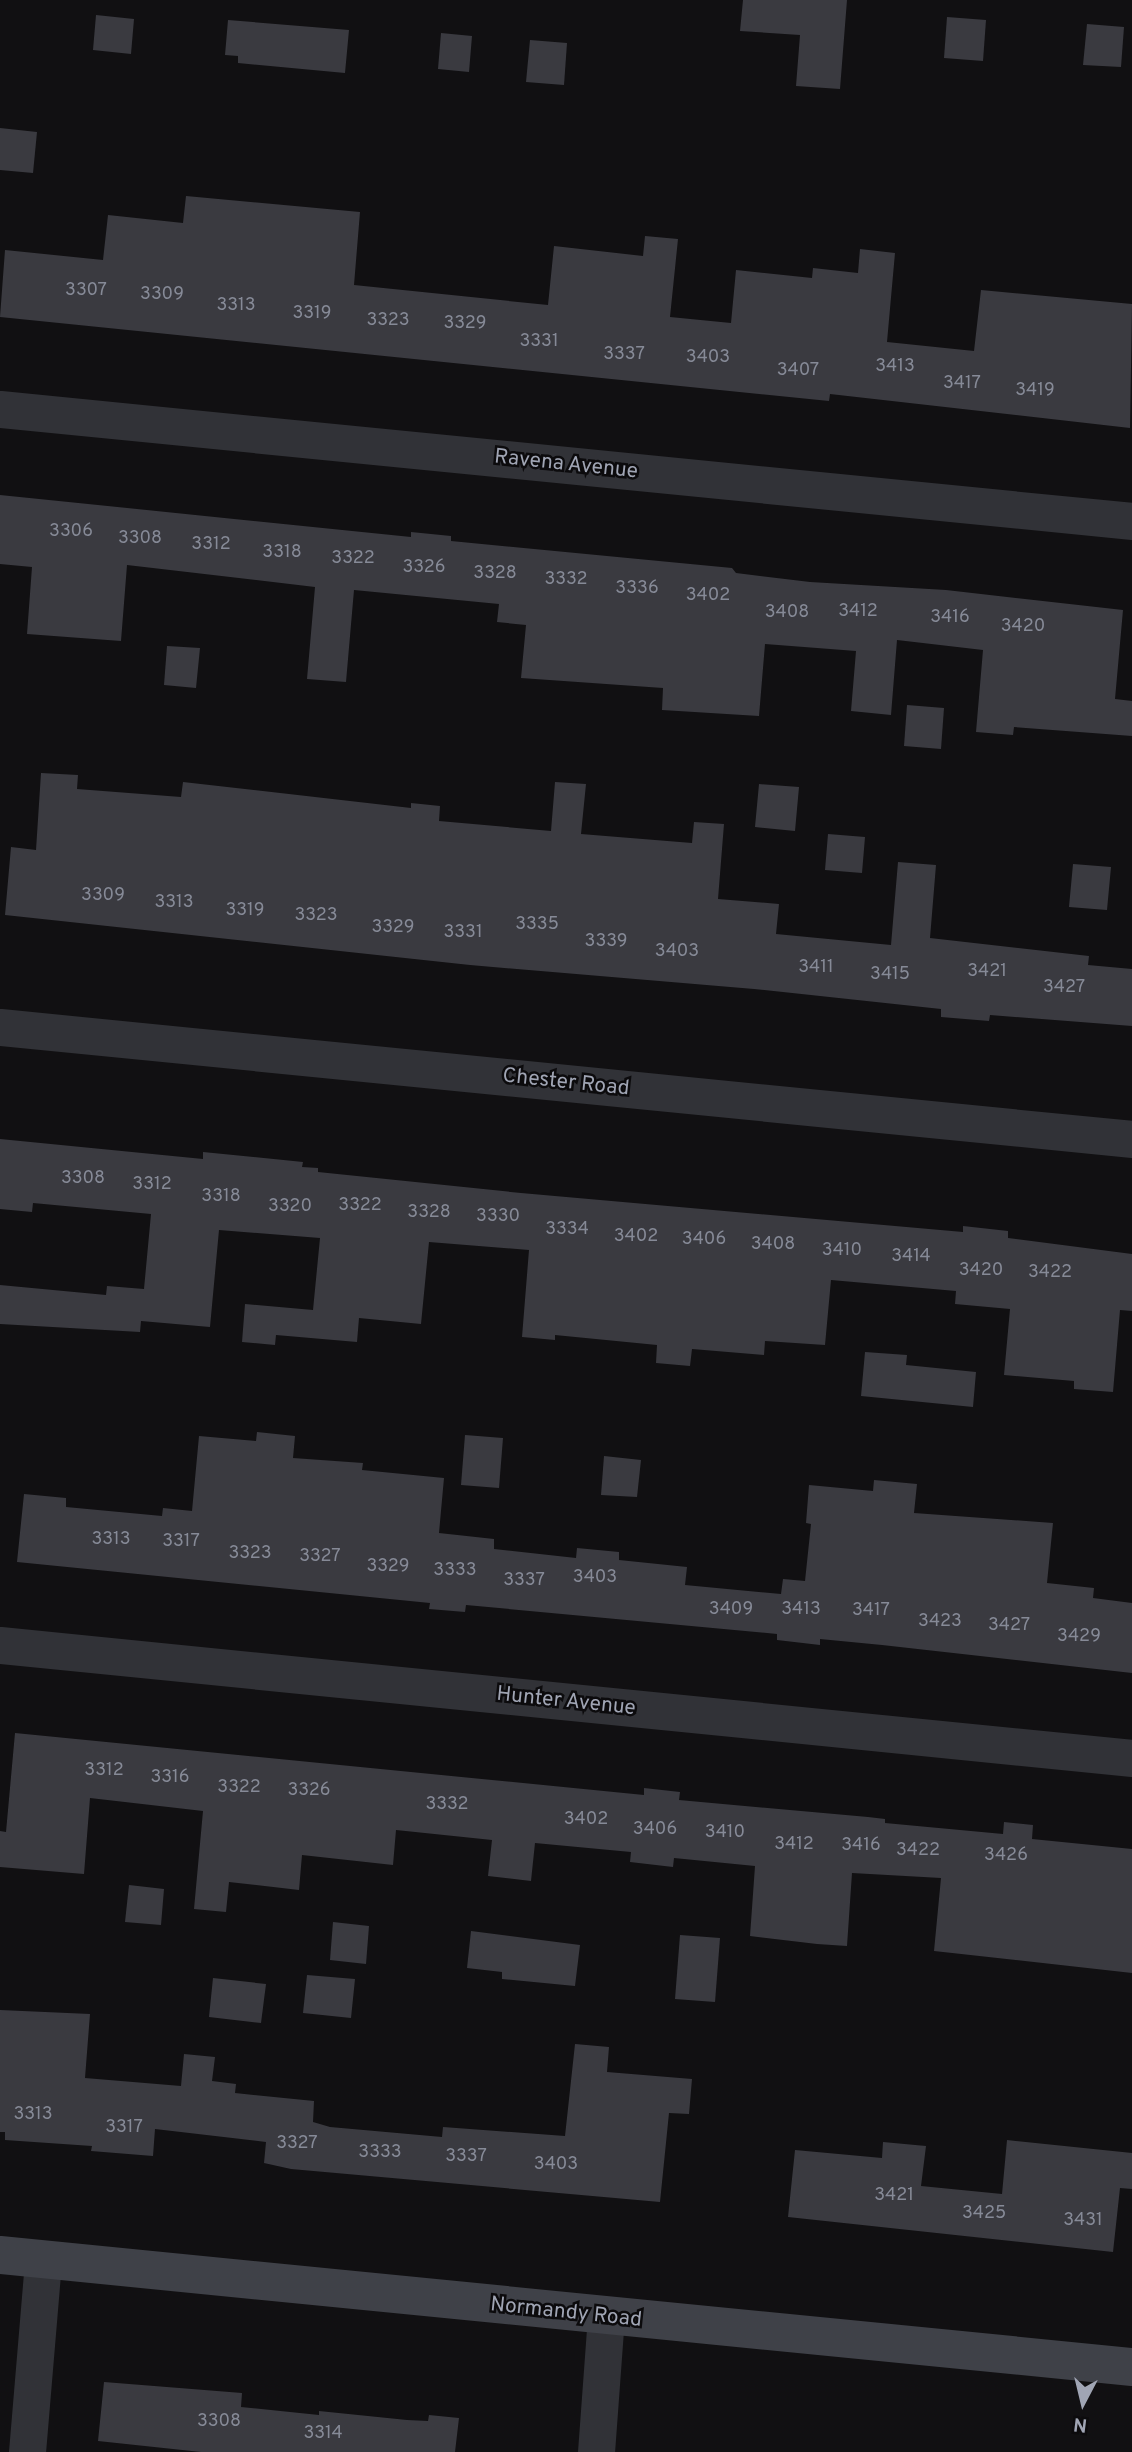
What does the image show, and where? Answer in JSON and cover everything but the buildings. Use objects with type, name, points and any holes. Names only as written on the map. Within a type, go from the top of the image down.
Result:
[{"type":"street","name":"Ravena Avenue","points":[[0,409],[1132,521]]},
{"type":"street","name":"Chester Road","points":[[0,1027],[1132,1139]]},
{"type":"street","name":"Hunter Avenue","points":[[0,1645],[1132,1758]]},
{"type":"street","name":"Normandy Road","points":[[0,2255],[1132,2367]]},
{"type":"street","points":[[27,2452],[43,2260]]},
{"type":"street","points":[[596,2452],[606,2317]]}]
